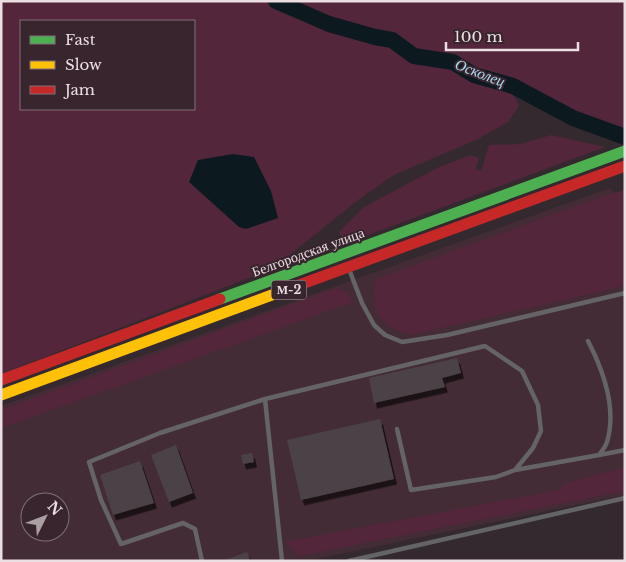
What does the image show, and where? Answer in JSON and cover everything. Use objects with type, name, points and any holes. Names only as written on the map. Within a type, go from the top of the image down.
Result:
[{"type":"main road","name":"Белгородская улица","points":[[1,380],[625,151]]},
{"type":"main road","name":"Белгородская улица","points":[[1,395],[625,166]]},
{"type":"main road","points":[[344,254],[349,268]]},
{"type":"lane","points":[[349,268],[362,303],[374,325],[385,335],[402,342],[447,335],[625,293]]},
{"type":"lane","points":[[588,341],[605,380],[611,409],[607,443],[599,455]]},
{"type":"lane","points":[[202,561],[195,529],[183,522],[121,544],[101,500],[89,462],[160,433],[265,399],[485,346],[522,371],[538,405],[541,431],[534,448],[516,470]]},
{"type":"lane","points":[[265,399],[282,561]]},
{"type":"lane","points":[[397,429],[411,490],[496,477],[516,470],[625,450]]},
{"type":"lane","points":[[349,561],[625,498]]},
{"type":"shaded area","points":[[1,1],[263,1],[352,38],[390,46],[410,60],[449,66],[478,83],[512,92],[519,106],[508,122],[478,139],[394,175],[362,197],[272,269],[1,374]]},
{"type":"shaded area","points":[[282,1],[625,1],[625,134],[574,116],[514,84],[474,73],[458,61],[416,54],[395,37],[391,38],[329,22]]},
{"type":"shaded area","points":[[551,135],[605,147],[344,244],[339,232],[364,207],[439,167],[471,155],[479,158],[476,169],[481,171],[489,145],[521,144]]},
{"type":"shaded area","points":[[233,154],[254,157],[271,191],[278,218],[246,229],[239,227],[189,182],[198,160]]},
{"type":"shaded area","points":[[610,188],[625,204],[625,495],[306,561],[1,561],[1,406]]},
{"type":"shaded area","points":[[625,190],[625,286],[411,335],[392,328],[381,319],[374,293],[376,279]]},
{"type":"shaded area","points":[[336,288],[347,292],[353,302],[1,428],[1,410]]},
{"type":"shaded area","points":[[625,467],[625,491],[300,556],[284,542],[558,490],[566,483]]},
{"type":"building","points":[[457,358],[461,373],[442,378],[445,387],[374,403],[369,378]]},
{"type":"building","points":[[380,419],[394,479],[301,500],[287,440]]},
{"type":"building","points":[[176,445],[193,493],[169,502],[151,455]]},
{"type":"building","points":[[252,453],[254,462],[243,464],[241,455]]},
{"type":"building","points":[[140,461],[154,503],[113,515],[100,475]]},
{"type":"building","points":[[247,552],[250,561],[225,561],[225,560]]},
{"type":"waterway","name":"Осколец","points":[[276,1],[329,24],[392,40],[414,56],[453,62],[474,75],[513,86],[573,118],[625,137]]},
{"type":"traffic: fast","points":[[220,299],[625,151]]},
{"type":"traffic: slow","points":[[1,395],[288,289]]},
{"type":"traffic: jam","points":[[288,289],[625,166]]},
{"type":"traffic: jam","points":[[1,380],[220,299]]}]
